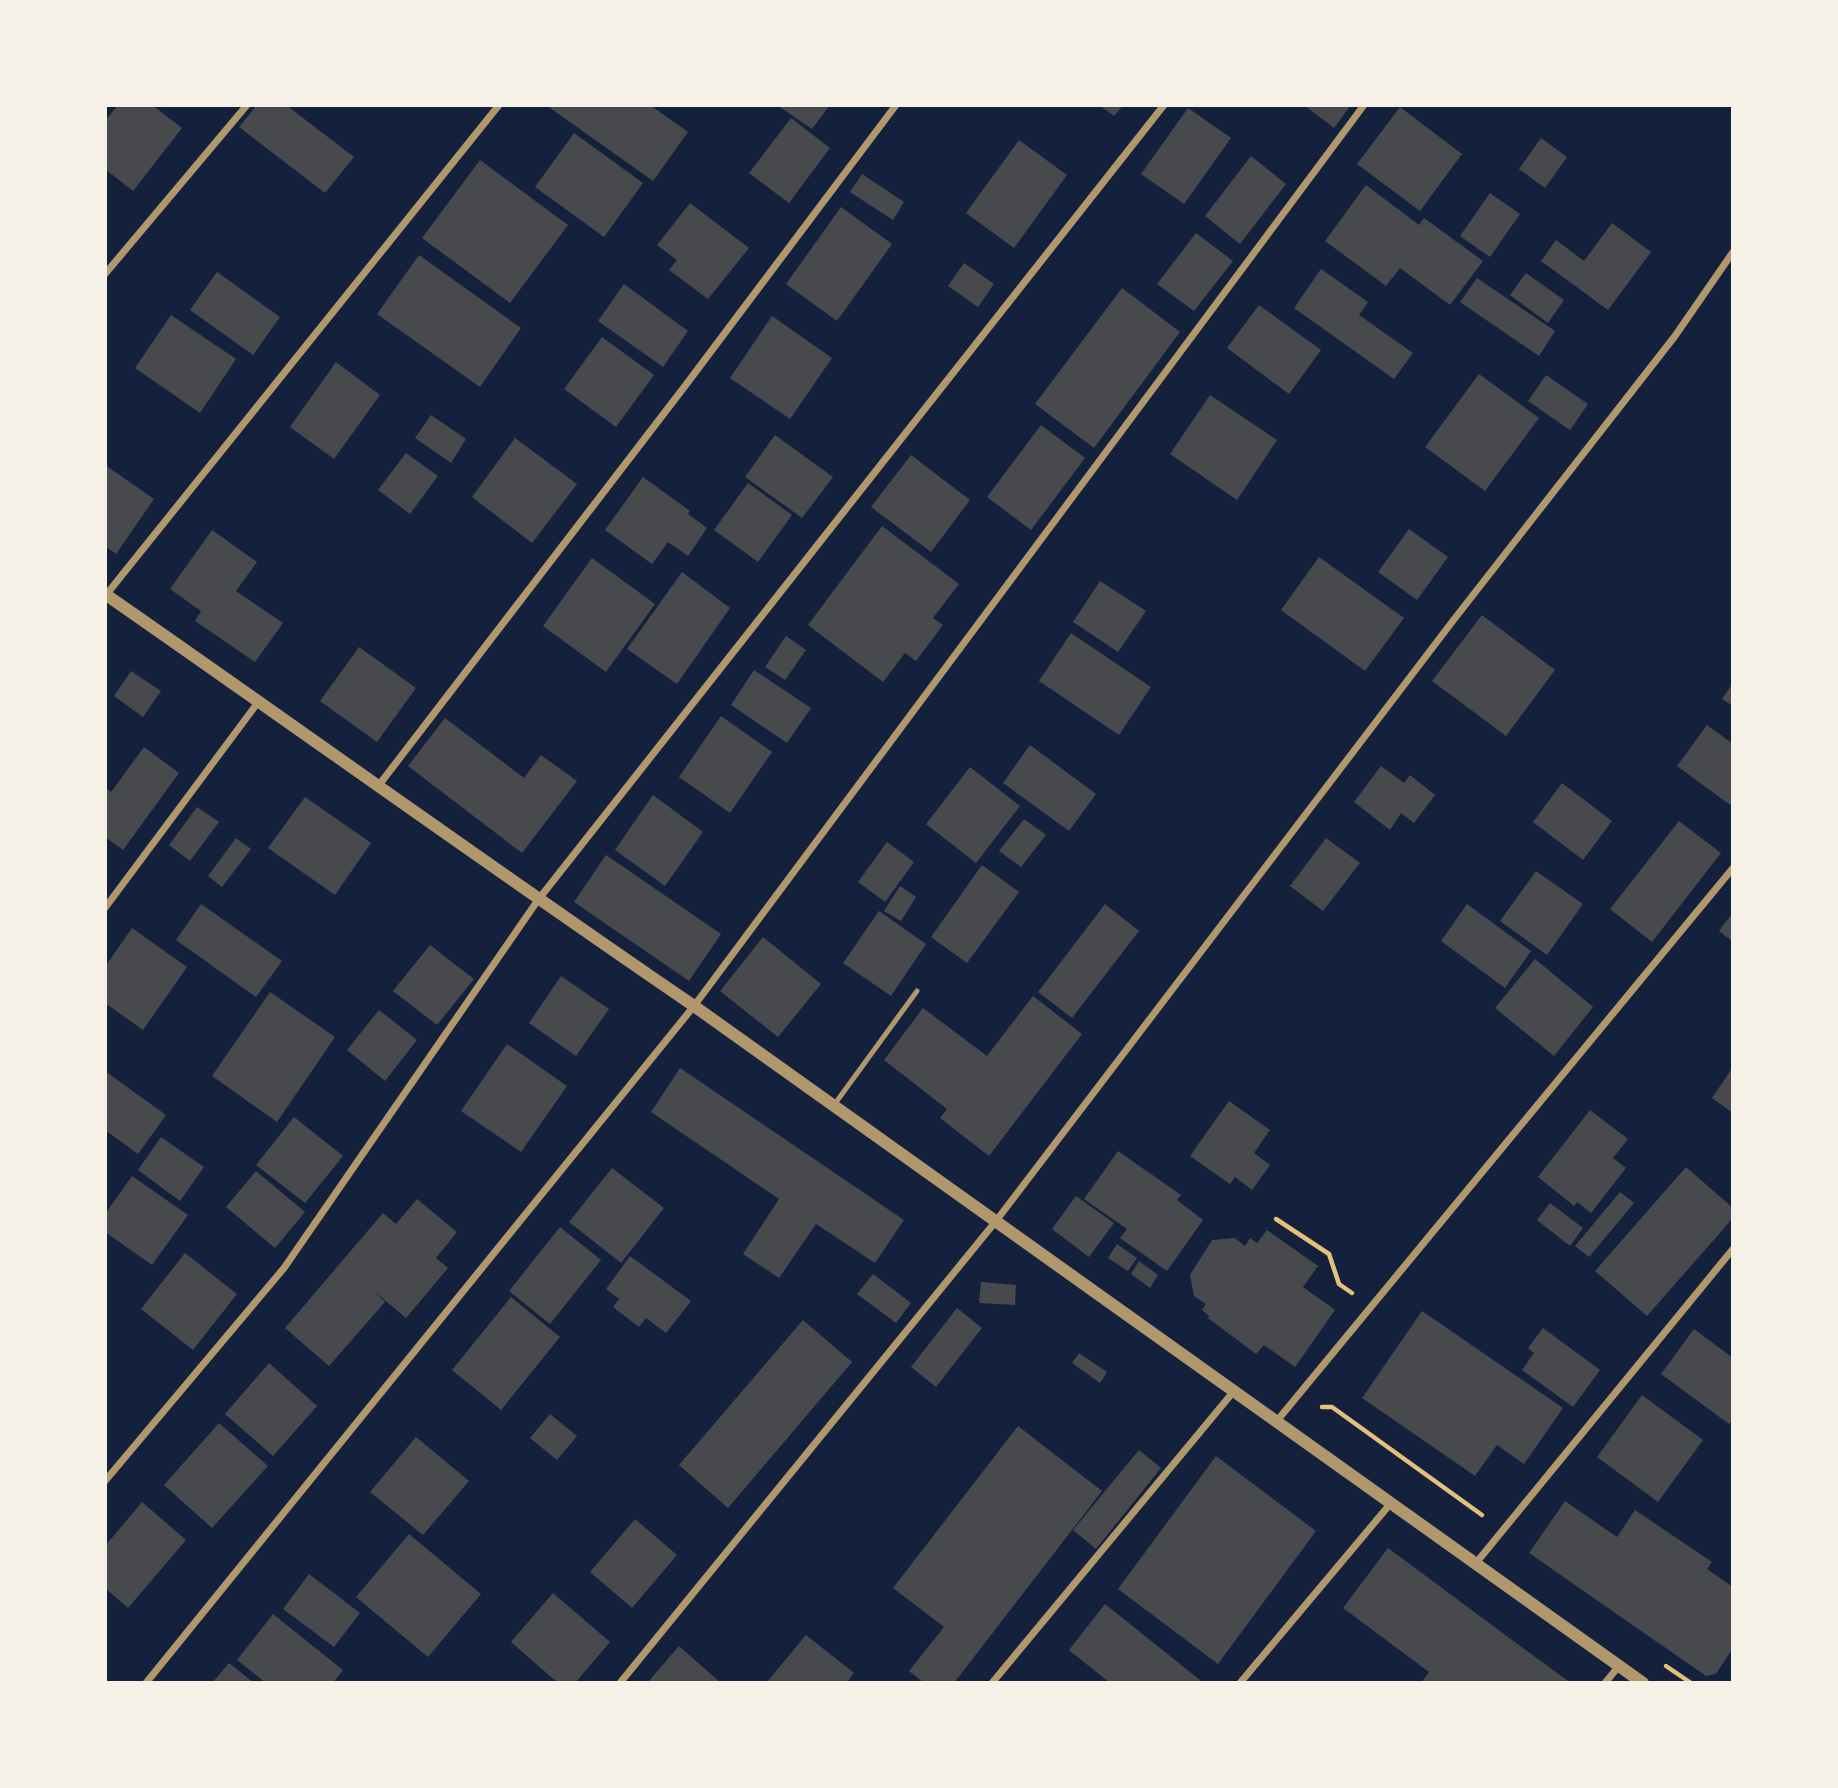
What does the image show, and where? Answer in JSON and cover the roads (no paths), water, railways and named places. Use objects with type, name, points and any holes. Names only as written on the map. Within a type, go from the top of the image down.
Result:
[{"type":"street","points":[[105,274],[247,105]]},
{"type":"street","points":[[499,105],[106,594],[538,900],[694,1006],[1643,1683]]},
{"type":"street","points":[[379,785],[685,386],[895,105]]},
{"type":"street","points":[[105,1481],[284,1268],[538,900],[1164,105]]},
{"type":"street","points":[[146,1683],[694,1006],[1364,105]]},
{"type":"street","points":[[620,1683],[996,1222],[1451,622],[1675,336],[1733,251]]},
{"type":"street","points":[[105,908],[259,701]]},
{"type":"street","points":[[1276,1422],[1733,868]]},
{"type":"street","points":[[1476,1563],[1733,1249]]},
{"type":"street","points":[[992,1683],[1234,1391]]},
{"type":"street","points":[[1240,1683],[1391,1503]]},
{"type":"street","points":[[1605,1683],[1619,1665]]},
{"type":"lane","points":[[833,1106],[917,991]]}]
